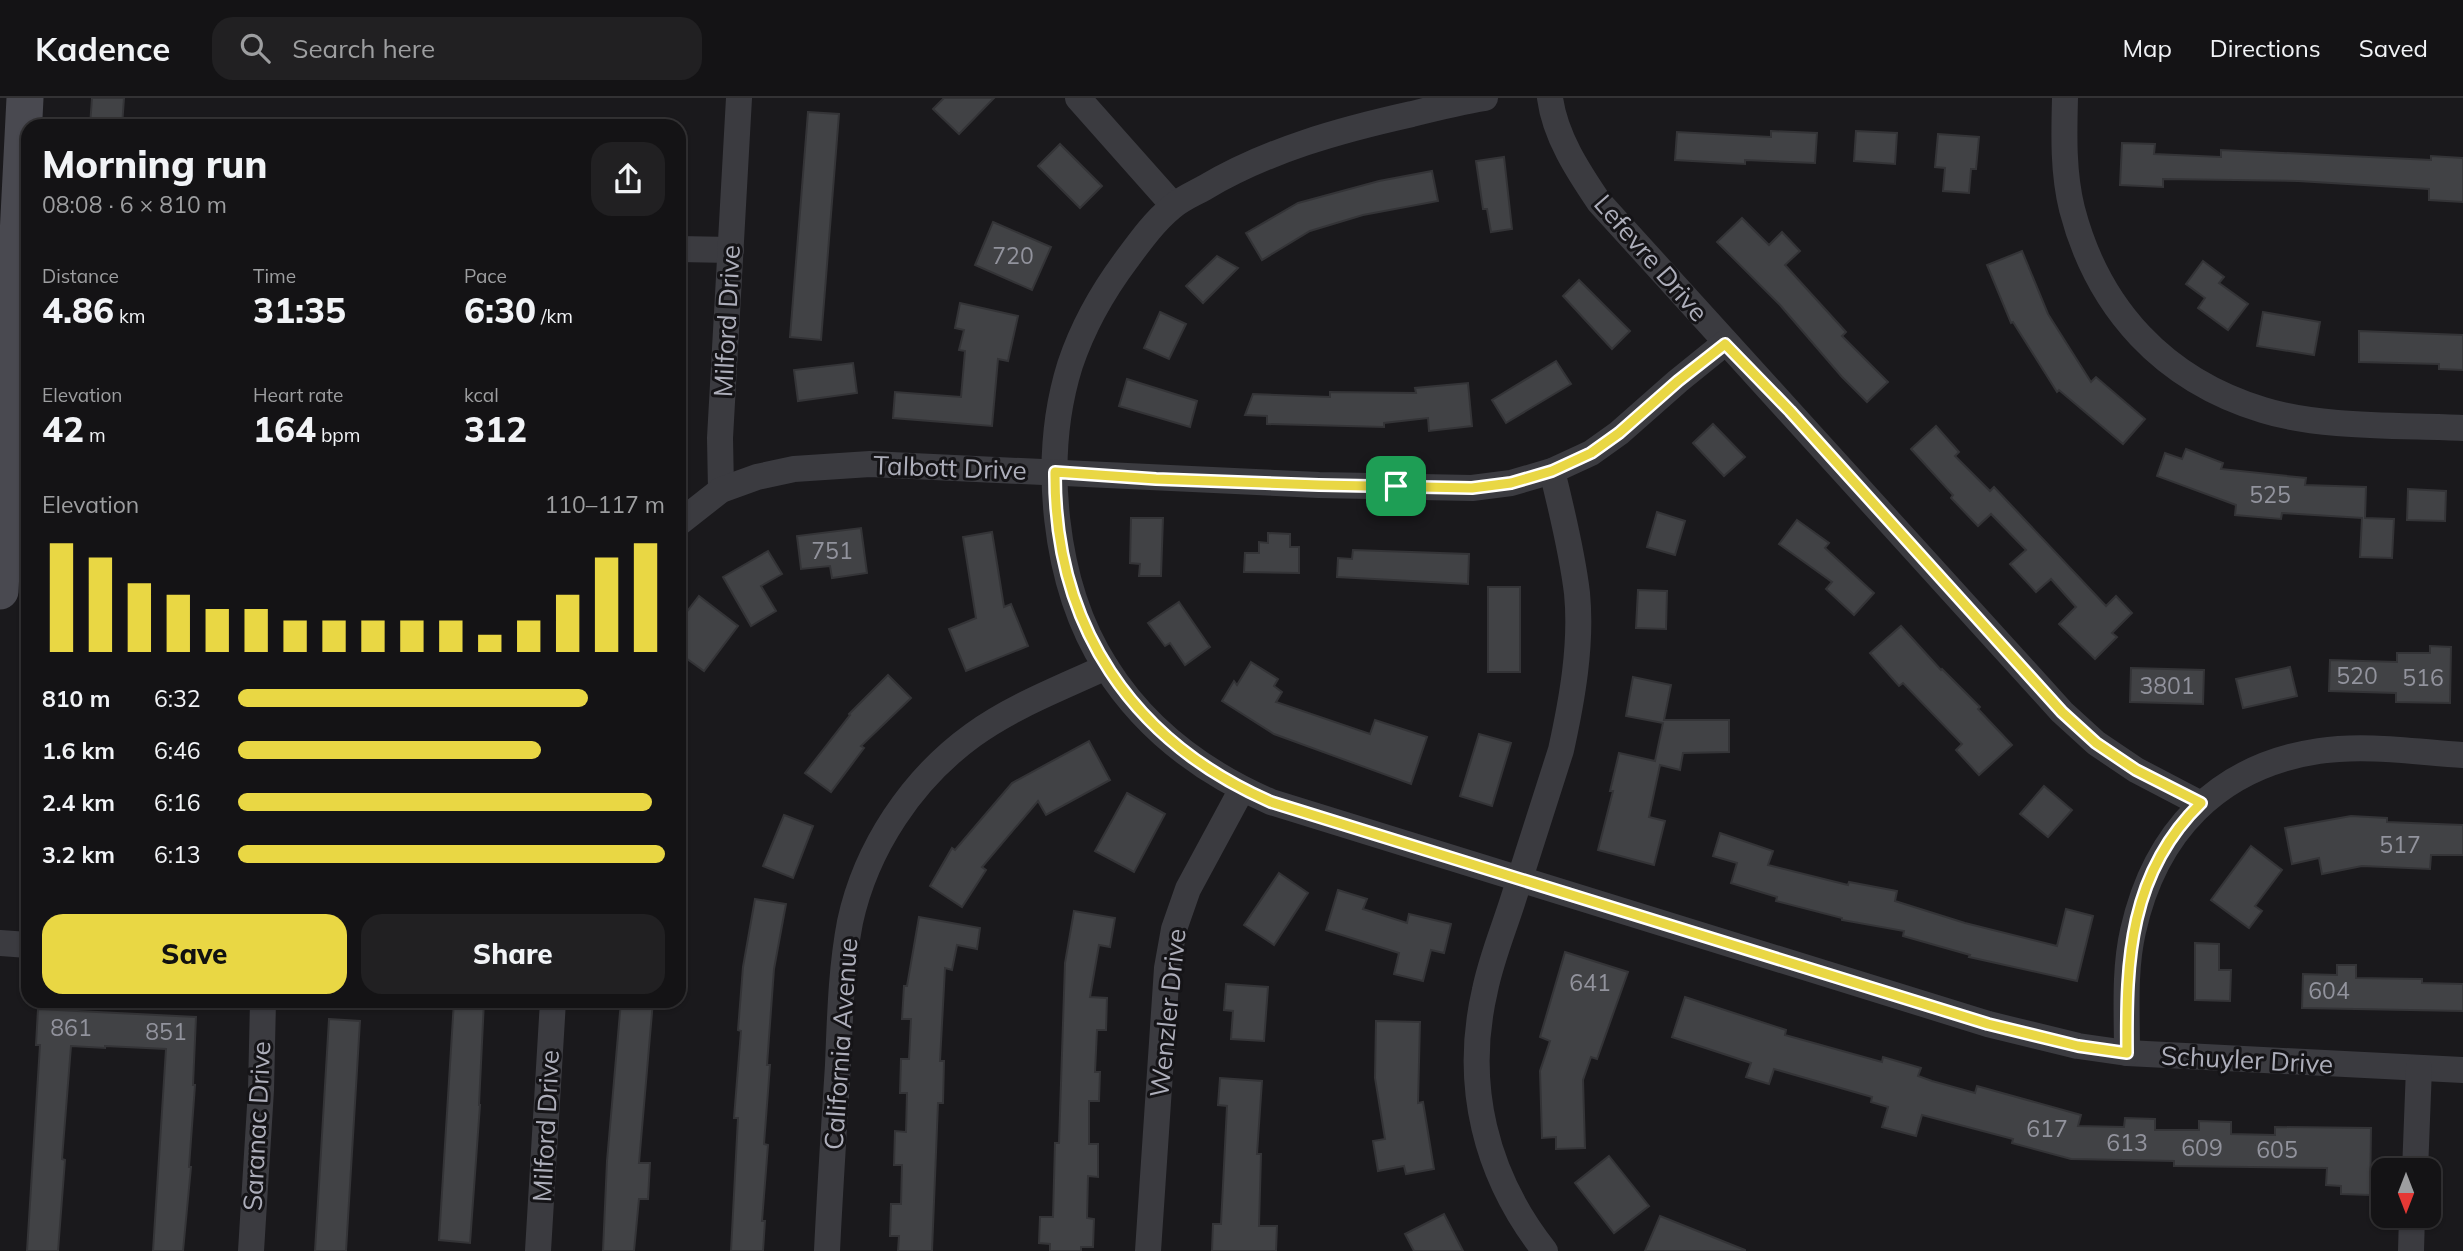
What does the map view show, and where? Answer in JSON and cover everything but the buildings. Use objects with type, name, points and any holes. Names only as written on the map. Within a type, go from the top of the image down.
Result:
[{"type":"street","points":[[24,119],[25,98]]},
{"type":"street","name":"Milford Drive","points":[[721,490],[720,438],[739,98]]},
{"type":"street","points":[[1078,98],[1173,205]]},
{"type":"street","name":"Schuyler Drive","points":[[1485,98],[1304,142],[1252,162],[1173,205],[1147,231],[1108,284],[1085,326],[1070,366],[1060,408],[1055,472],[1058,537],[1070,587],[1084,627],[1106,667],[1139,711],[1172,743],[1203,766],[1271,802],[1988,1024],[2078,1046],[2127,1053],[2463,1070]]},
{"type":"street","name":"Lefevre Drive","points":[[1550,98],[1557,126],[1575,166],[1599,202],[1678,287],[1725,344],[1790,411],[2062,712],[2096,743],[2136,770],[2201,803]]},
{"type":"street","points":[[2065,98],[2064,146],[2072,206],[2084,248],[2103,288],[2125,320],[2153,350],[2189,377],[2223,396],[2264,411],[2305,419],[2463,428]]},
{"type":"street","points":[[0,591],[21,177]]},
{"type":"street","points":[[686,249],[731,250]]},
{"type":"street","name":"Talbott Drive","points":[[721,490],[757,477],[794,469],[870,464],[1156,479],[1472,488],[1511,483],[1552,471],[1591,453],[1619,433],[1725,344]]},
{"type":"street","points":[[1545,1251],[1510,1197],[1490,1155],[1480,1114],[1476,1072],[1478,1030],[1485,988],[1561,750],[1569,714],[1576,652],[1577,595],[1567,530],[1552,471]]},
{"type":"street","points":[[686,518],[721,490]]},
{"type":"street","name":"California Avenue","points":[[827,1251],[843,968],[850,920],[863,879],[883,835],[906,799],[938,764],[972,735],[1005,714],[1106,667]]},
{"type":"street","points":[[2127,1053],[2129,956],[2143,894],[2160,858],[2187,817],[2201,803],[2256,769],[2311,752],[2353,748],[2463,755]]},
{"type":"street","name":"Wenzler Drive","points":[[1148,1251],[1167,968],[1174,929],[1188,888],[1242,789]]},
{"type":"street","points":[[0,943],[21,944]]},
{"type":"street","name":"Saranac Drive","points":[[251,1251],[261,1090],[263,1008]]},
{"type":"street","name":"Milford Drive","points":[[538,1251],[553,1008]]},
{"type":"street","points":[[2415,1158],[2419,1069]]},
{"type":"street","points":[[2411,1251],[2412,1228]]},
{"type":"route","points":[[1725,344],[1790,411],[2062,712],[2096,743],[2136,770],[2201,803],[2187,817],[2160,858],[2143,894],[2129,956],[2127,1053],[2078,1046],[1988,1024],[1676,928],[1614,906],[1271,802],[1203,766],[1172,743],[1139,711],[1106,667],[1084,627],[1070,587],[1058,537],[1055,472],[1156,479],[1396,486],[1472,488],[1511,483],[1552,471],[1591,453],[1619,433],[1725,344]]}]
